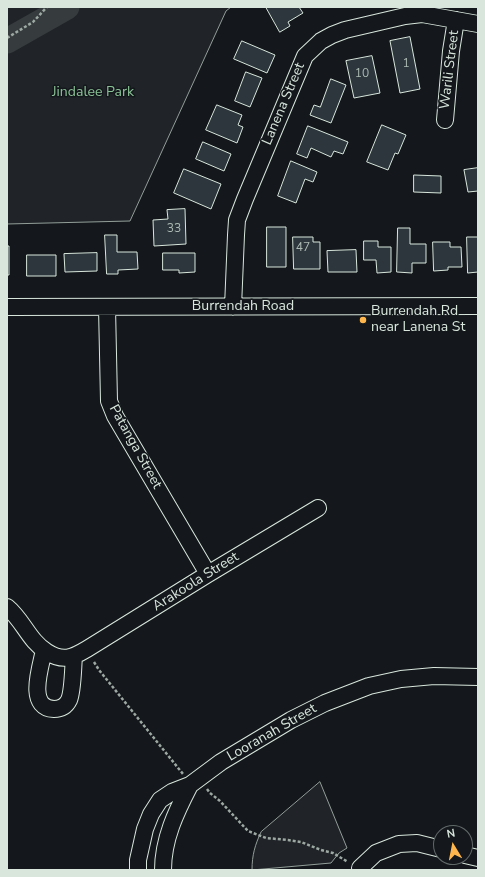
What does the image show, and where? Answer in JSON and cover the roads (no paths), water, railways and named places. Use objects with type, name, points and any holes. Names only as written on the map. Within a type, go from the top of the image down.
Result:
[{"type":"street","name":"Lanena Street","points":[[233,307],[237,220],[305,56],[321,41],[345,30],[415,14],[478,24]]},
{"type":"street","name":"Warili Street","points":[[444,120],[451,51],[456,20]]},
{"type":"street","name":"Burrendah Road","points":[[7,307],[478,306]]},
{"type":"street","name":"Patanga Street","points":[[106,307],[109,400],[115,416],[208,574]]},
{"type":"street","name":"Arakoola Street","points":[[81,653],[318,508]]},
{"type":"street","points":[[7,607],[12,611],[36,643],[44,650],[60,658],[81,653]]},
{"type":"street","points":[[44,650],[37,685],[37,694],[42,704],[55,709],[61,708],[69,700],[81,653]]},
{"type":"street","name":"Looranah Street","points":[[138,870],[138,860],[145,829],[151,814],[160,800],[172,792],[186,779],[221,762],[290,720],[325,703],[369,686],[401,679],[434,676],[478,677]]},
{"type":"street","name":"Looranah Street","points":[[164,870],[163,861],[168,835],[179,807],[186,779]]},
{"type":"street","points":[[360,868],[376,854],[399,844],[416,843],[433,847]]},
{"type":"waterway","points":[[7,41],[67,7]]},
{"type":"place","name":"Burrendah Rd near Lanena St","points":[[363,320]]},
{"type":"park label","name":"Jindalee Park","points":[[93,93]]}]
